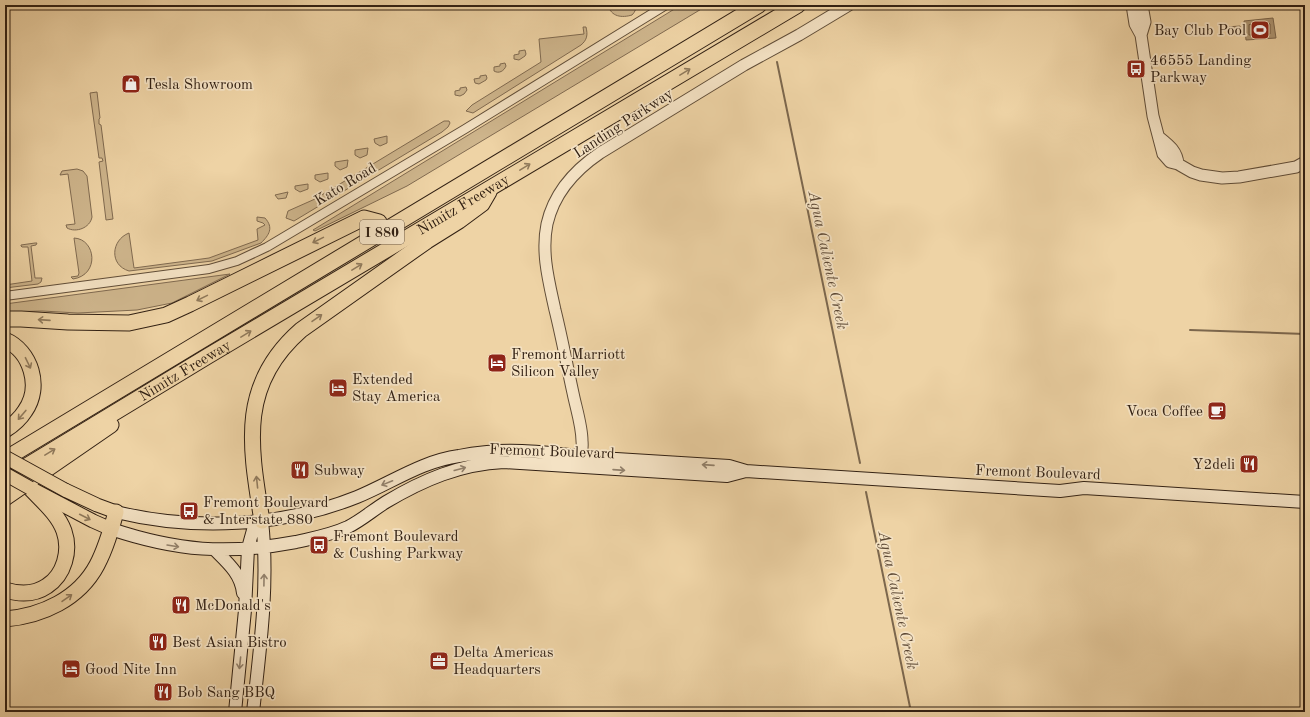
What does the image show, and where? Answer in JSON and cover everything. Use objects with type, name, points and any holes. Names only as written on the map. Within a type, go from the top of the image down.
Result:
[{"type":"highway","name":"Nimitz Freeway","points":[[5,448],[741,5]]},
{"type":"highway","name":"I 880","points":[[5,458],[758,5]]},
{"type":"highway","name":"Nimitz Freeway","points":[[5,479],[208,356],[798,5]]},
{"type":"highway","points":[[262,520],[252,429],[258,391],[265,373],[274,357],[286,342],[301,330],[482,204],[491,187]]},
{"type":"highway","points":[[5,319],[129,323],[166,315],[364,218],[380,222]]},
{"type":"highway","points":[[5,340],[19,349],[28,362],[33,377],[32,395],[26,410],[13,425],[5,430]]},
{"type":"highway","points":[[5,498],[67,457],[208,356]]},
{"type":"highway","points":[[5,590],[24,593],[36,591],[46,586],[55,578],[62,568],[66,556],[64,532],[54,506],[30,488]]},
{"type":"highway","points":[[5,619],[18,618],[50,608],[69,596],[86,581],[97,566],[107,544],[116,512]]},
{"type":"main road","name":"Fremont Boulevard","points":[[5,458],[65,490],[96,505],[116,512],[151,520],[202,524],[237,523],[314,511],[336,505],[359,496],[404,474],[445,459],[477,453],[521,451],[581,462]]},
{"type":"main road","points":[[425,481],[427,476],[443,466],[445,459]]},
{"type":"main road","name":"Fremont Boulevard","points":[[54,506],[111,529],[142,539],[169,545],[215,550],[264,547],[305,540],[334,532],[358,521],[384,503],[410,488],[436,476],[490,462],[581,462],[729,466],[746,471],[1060,492],[1084,488],[1305,502]]},
{"type":"main road","points":[[5,474],[30,488]]},
{"type":"main road","points":[[384,503],[390,493],[401,486],[404,474]]},
{"type":"main road","points":[[253,712],[262,633],[264,547],[262,520]]},
{"type":"main road","points":[[235,712],[245,610],[248,548],[253,530],[262,520]]},
{"type":"main road","points":[[215,550],[230,565],[239,580],[245,610]]},
{"type":"street","name":"Kato Road","points":[[5,296],[209,269],[237,262],[252,256],[430,150],[666,5]]},
{"type":"street","name":"Landing Parkway","points":[[581,462],[582,441],[580,426],[548,277],[545,254],[547,223],[558,196],[575,173],[586,162],[744,65],[799,35],[849,5]]},
{"type":"street","points":[[1132,5],[1135,24],[1141,35],[1153,116],[1159,137],[1170,146],[1177,156],[1178,164],[1192,172],[1210,177],[1222,178],[1239,177],[1302,167]]},
{"type":"street","points":[[1141,35],[1145,22],[1142,5]]},
{"type":"shaded area","points":[[608,5],[637,5],[632,15],[617,16],[609,9]]},
{"type":"shaded area","points":[[681,5],[708,5],[407,186],[315,231],[313,230]]},
{"type":"shaded area","points":[[583,27],[586,27],[587,35],[585,41],[581,45],[473,113],[466,111],[472,105],[541,62],[539,39],[584,34]]},
{"type":"shaded area","points":[[525,50],[525,56],[519,60],[514,59],[514,55],[519,54],[519,51]]},
{"type":"shaded area","points":[[505,63],[506,66],[503,71],[494,71],[494,67]]},
{"type":"shaded area","points":[[486,75],[486,80],[479,84],[475,83],[474,79]]},
{"type":"shaded area","points":[[466,87],[467,90],[464,94],[460,96],[455,95],[455,91]]},
{"type":"shaded area","points":[[97,92],[100,118],[99,124],[101,125],[113,219],[106,220],[99,162],[103,161],[102,158],[99,158],[90,93]]},
{"type":"shaded area","points":[[444,121],[449,121],[450,123],[442,132],[294,221],[286,218],[288,211],[315,199]]},
{"type":"shaded area","points":[[387,136],[387,143],[380,146],[375,143],[374,139]]},
{"type":"shaded area","points":[[368,148],[367,155],[360,158],[355,155],[355,150]]},
{"type":"shaded area","points":[[348,160],[347,167],[340,170],[335,166],[335,162]]},
{"type":"shaded area","points":[[77,169],[83,171],[87,176],[92,217],[91,221],[86,227],[74,230],[67,228],[66,225],[75,224],[68,174],[60,175],[62,171]]},
{"type":"shaded area","points":[[328,173],[328,179],[320,182],[315,179],[315,175]]},
{"type":"shaded area","points":[[308,184],[308,189],[300,192],[295,189],[295,186]]},
{"type":"shaded area","points":[[288,192],[286,198],[278,199],[275,195]]},
{"type":"shaded area","points":[[257,217],[265,218],[270,228],[268,234],[261,243],[212,261],[129,271],[118,264],[115,258],[116,247],[119,241],[123,236],[129,233],[134,268],[209,258],[258,240],[257,229],[265,225],[257,221]]},
{"type":"shaded area","points":[[74,238],[87,244],[92,257],[91,265],[88,271],[82,276],[73,279],[71,277],[78,276],[79,273]]},
{"type":"shaded area","points":[[37,243],[36,245],[31,246],[35,278],[42,278],[41,282],[38,284],[5,288],[5,285],[32,281],[28,247],[22,247],[21,245]]},
{"type":"shaded area","points":[[230,274],[172,303],[137,310],[78,313],[42,311],[5,312],[5,304]]},
{"type":"water","name":"Bay Club Pool","points":[[1273,18],[1276,38],[1246,40],[1244,21]]},
{"type":"water","name":"Bay Club Pool","points":[[1240,26],[1241,32],[1228,34],[1227,27]]},
{"type":"waterway","name":"Agua Caliente Creek","points":[[777,62],[860,463]]},
{"type":"waterway","points":[[1190,330],[1305,334]]},
{"type":"waterway","name":"Agua Caliente Creek","points":[[866,492],[911,712]]},
{"type":"place","name":"Bay Club Pool","points":[[1260,30]]},
{"type":"place","name":"46555 Landing Parkway","points":[[1136,69]]},
{"type":"place","name":"Tesla Showroom","points":[[131,84]]},
{"type":"place","name":"Fremont Marriott Silicon Valley","points":[[497,363]]},
{"type":"place","name":"Extended Stay America","points":[[338,388]]},
{"type":"place","name":"Voca Coffee","points":[[1217,411]]},
{"type":"place","name":"Y2deli","points":[[1249,464]]},
{"type":"place","name":"Subway","points":[[300,470]]},
{"type":"place","name":"Fremont Boulevard & Interstate 880","points":[[189,511]]},
{"type":"place","name":"Fremont Boulevard & Cushing Parkway","points":[[319,545]]},
{"type":"place","name":"McDonald's","points":[[181,605]]},
{"type":"place","name":"Best Asian Bistro","points":[[158,642]]},
{"type":"place","name":"Delta Americas Headquarters","points":[[439,661]]},
{"type":"place","name":"Good Nite Inn","points":[[71,669]]},
{"type":"place","name":"Bob Sang BBQ","points":[[163,692]]}]
